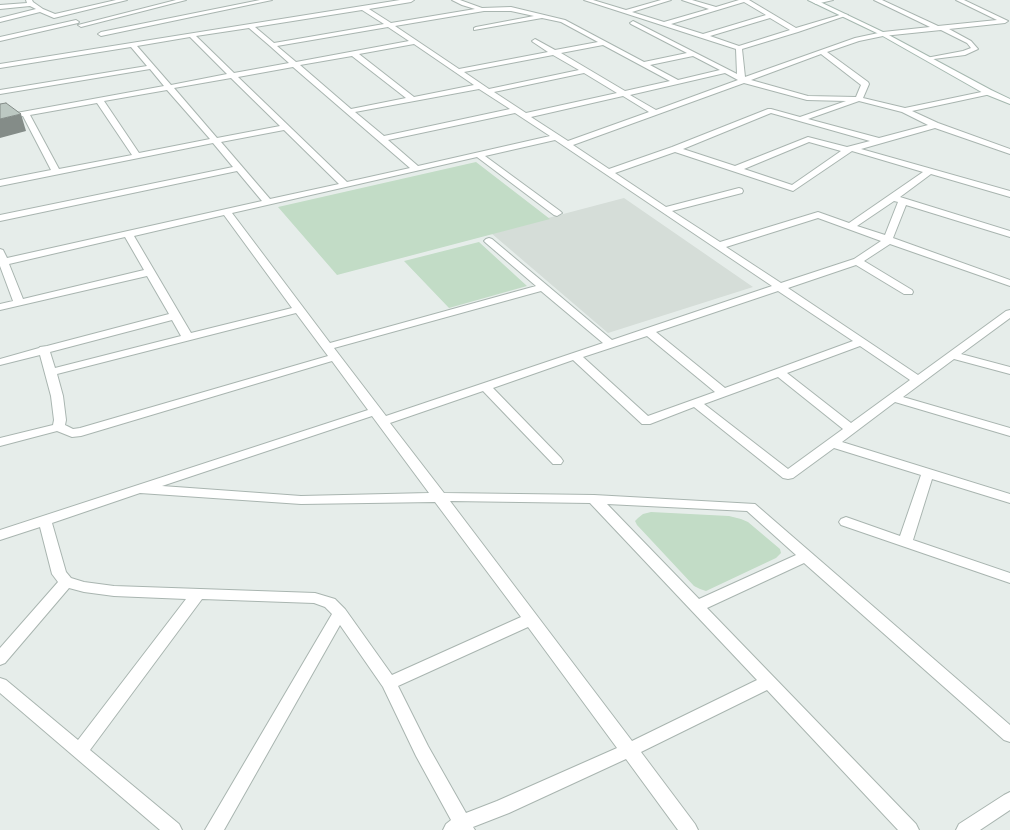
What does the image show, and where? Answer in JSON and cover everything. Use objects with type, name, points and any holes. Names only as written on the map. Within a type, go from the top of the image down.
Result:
[{"type":"street","points":[[86,0],[96,7]]},
{"type":"street","points":[[0,7],[30,2],[41,10],[54,16],[124,0]]},
{"type":"street","points":[[0,39],[79,24],[183,0]]},
{"type":"street","points":[[101,34],[269,0]]},
{"type":"street","points":[[0,59],[366,4],[411,0]]},
{"type":"street","points":[[455,0],[484,9]]},
{"type":"street","points":[[591,0],[739,48],[845,15]]},
{"type":"street","points":[[626,12],[668,0]]},
{"type":"street","points":[[685,0],[714,8]]},
{"type":"street","points":[[664,24],[745,0],[796,31]]},
{"type":"street","points":[[814,1],[830,0]]},
{"type":"street","points":[[877,0],[969,42],[975,48],[966,54],[928,59]]},
{"type":"street","points":[[960,0],[1008,23]]},
{"type":"street","points":[[814,1],[883,34],[988,92],[1010,102]]},
{"type":"street","points":[[366,4],[391,26],[918,380]]},
{"type":"street","points":[[0,66],[250,26],[366,4]]},
{"type":"street","points":[[272,45],[484,9],[511,9],[563,21],[677,82]]},
{"type":"street","points":[[0,20],[41,10]]},
{"type":"street","points":[[60,15],[115,41]]},
{"type":"street","points":[[476,29],[544,16]]},
{"type":"street","points":[[703,36],[770,16]]},
{"type":"street","points":[[633,23],[743,79],[786,90],[808,98],[859,99],[906,110],[936,125],[1009,151]]},
{"type":"street","points":[[568,144],[656,113],[743,79],[857,39],[883,34],[1008,23]]},
{"type":"street","points":[[250,26],[416,169]]},
{"type":"street","points":[[191,35],[345,185]]},
{"type":"street","points":[[535,41],[656,113]]},
{"type":"street","points":[[0,118],[416,42]]},
{"type":"street","points":[[458,71],[604,43]]},
{"type":"street","points":[[133,45],[268,202]]},
{"type":"street","points":[[739,48],[743,79]]},
{"type":"street","points":[[801,119],[859,99],[865,84],[822,52]]},
{"type":"street","points":[[354,54],[412,99]]},
{"type":"street","points":[[644,64],[694,54]]},
{"type":"street","points":[[0,92],[152,67]]},
{"type":"street","points":[[350,111],[412,99],[585,71]]},
{"type":"street","points":[[525,116],[726,71]]},
{"type":"street","points":[[906,110],[988,92]]},
{"type":"street","points":[[99,100],[137,156]]},
{"type":"street","points":[[382,139],[517,110]]},
{"type":"street","points":[[608,172],[675,149],[771,111],[879,141]]},
{"type":"street","points":[[25,113],[56,172]]},
{"type":"street","points":[[675,149],[793,188],[850,149],[936,125]]},
{"type":"street","points":[[0,183],[286,127]]},
{"type":"street","points":[[19,303],[1,259],[128,234],[556,137]]},
{"type":"street","points":[[736,169],[808,139],[850,149],[1010,194]]},
{"type":"street","points":[[478,154],[557,214]]},
{"type":"street","points":[[0,218],[238,168]]},
{"type":"street","points":[[849,226],[893,198],[930,171]]},
{"type":"street","points":[[665,210],[739,191]]},
{"type":"street","points":[[893,198],[1010,234]]},
{"type":"street","points":[[0,535],[140,489],[379,416],[485,386],[857,261],[887,241],[903,201]]},
{"type":"street","points":[[226,212],[689,830]]},
{"type":"street","points":[[718,246],[818,216],[1010,283]]},
{"type":"street","points":[[128,234],[187,336]]},
{"type":"street","points":[[489,240],[610,344]]},
{"type":"street","points":[[857,261],[908,292]]},
{"type":"street","points":[[0,307],[150,272]]},
{"type":"street","points":[[0,442],[58,427],[72,433],[81,432],[331,352],[543,287]]},
{"type":"street","points":[[51,372],[187,336],[299,309]]},
{"type":"street","points":[[696,403],[788,475],[1010,313]]},
{"type":"street","points":[[0,362],[44,349],[175,316]]},
{"type":"street","points":[[648,331],[723,392]]},
{"type":"street","points":[[575,356],[646,421],[861,342]]},
{"type":"street","points":[[44,349],[60,412],[58,427]]},
{"type":"street","points":[[953,355],[1010,371]]},
{"type":"street","points":[[779,372],[851,429]]},
{"type":"street","points":[[485,386],[557,462]]},
{"type":"street","points":[[893,398],[1010,432]]},
{"type":"street","points":[[832,443],[1010,499]]},
{"type":"street","points":[[905,542],[928,473]]},
{"type":"street","points":[[140,489],[301,500],[440,498],[594,499],[750,507],[1010,735]]},
{"type":"street","points":[[594,499],[910,830]]},
{"type":"street","points":[[45,520],[59,574],[66,582],[84,587],[114,591],[315,598],[330,604],[340,613],[389,683],[460,828],[629,750],[769,682]]},
{"type":"street","points":[[846,522],[1010,578]]},
{"type":"street","points":[[697,606],[806,556]]},
{"type":"street","points":[[0,659],[66,582]]},
{"type":"street","points":[[80,750],[197,595]]},
{"type":"street","points":[[214,830],[340,613]]},
{"type":"street","points":[[389,683],[532,620]]},
{"type":"street","points":[[0,684],[173,830]]},
{"type":"street","points":[[964,830],[1010,800]]},
{"type":"shaded area","points":[[624,198],[753,287],[608,333],[491,233]]},
{"type":"green space","points":[[476,162],[550,219],[337,275],[278,207]]},
{"type":"green space","points":[[479,242],[527,286],[449,308],[404,261]]},
{"type":"green space","points":[[651,512],[729,516],[741,519],[748,522],[780,549],[781,553],[776,558],[706,591],[694,586],[637,525],[635,521],[638,518],[643,514]]},
{"type":"building","points":[[6,103],[21,114],[0,119],[0,104]]}]
